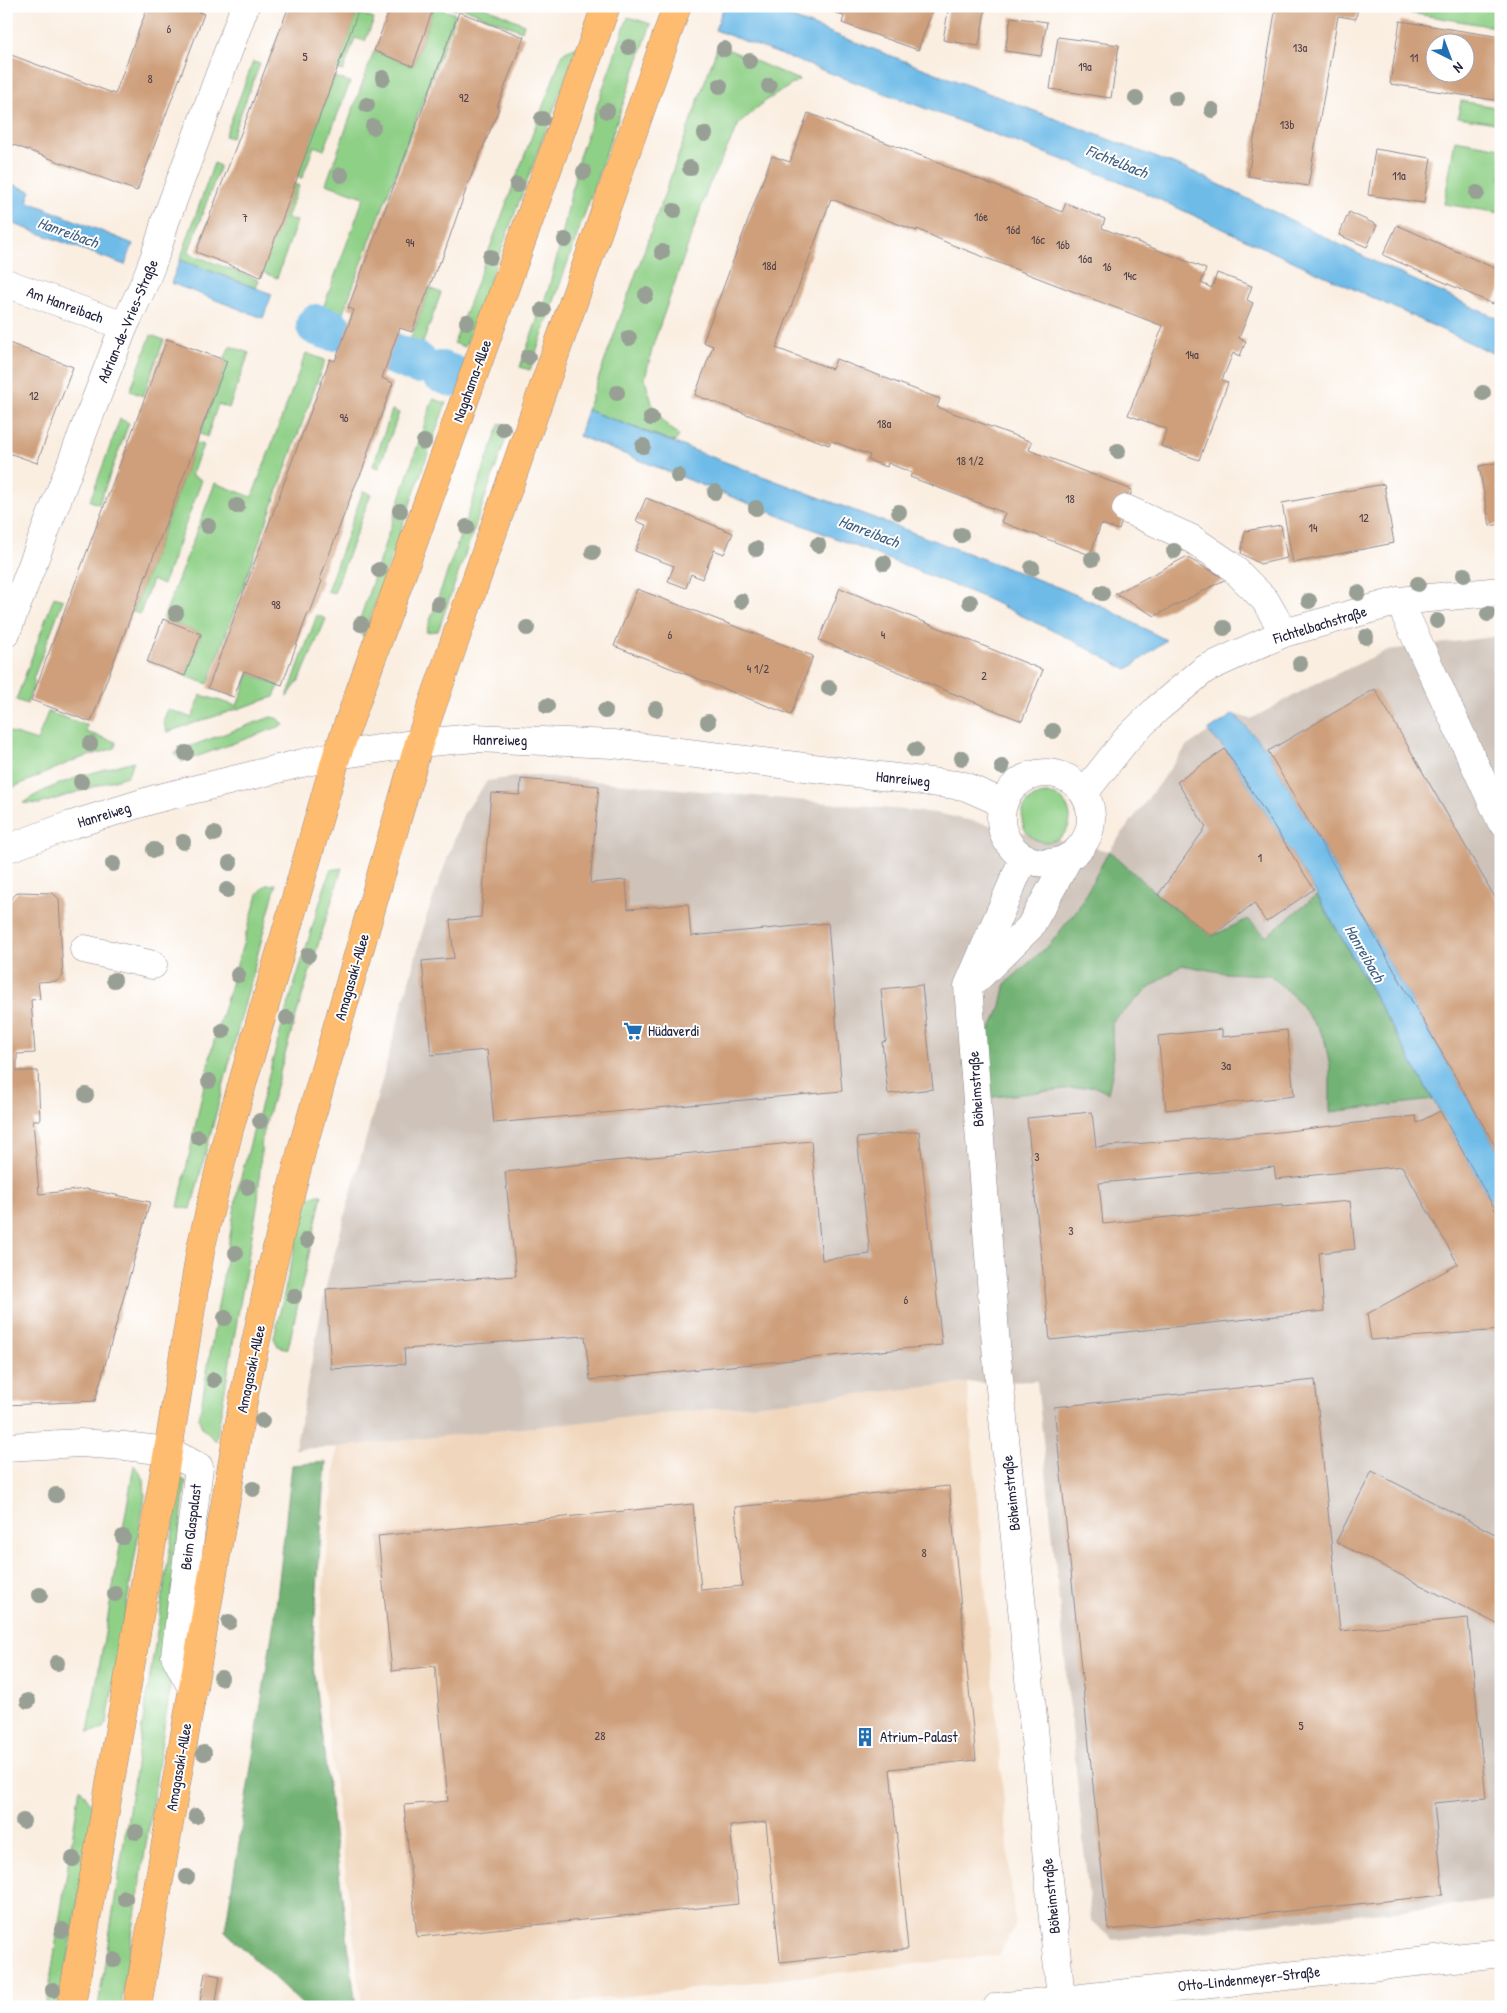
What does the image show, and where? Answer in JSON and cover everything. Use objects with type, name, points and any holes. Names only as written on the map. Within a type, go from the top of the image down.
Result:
[{"type":"main road","name":"Nagahama-Allee","points":[[337,756],[605,8]]},
{"type":"main road","points":[[419,743],[674,18]]},
{"type":"main road","name":"Amagasaki-Allee","points":[[137,2007],[245,1391],[273,1263],[302,1149],[419,743]]},
{"type":"main road","points":[[71,2007],[168,1451],[201,1247],[229,1130],[337,756]]},
{"type":"street","name":"Adrian-de-Vries-Straße","points":[[6,633],[124,326],[146,282],[160,245],[165,222],[245,6]]},
{"type":"street","name":"Am Hanreibach","points":[[6,284],[124,326]]},
{"type":"street","points":[[1126,508],[1192,539],[1229,564],[1265,600],[1284,633]]},
{"type":"street","name":"Fichtelbachstraße","points":[[1084,793],[1126,740],[1157,709],[1205,669],[1284,633],[1398,602],[1501,591]]},
{"type":"street","points":[[1398,602],[1501,821]]},
{"type":"street","name":"Hanreiweg","points":[[6,849],[71,825],[155,799],[337,756],[419,743],[475,738],[613,744],[964,786],[1003,803]]},
{"type":"street","points":[[968,986],[1030,927],[1069,857],[1080,847],[1088,834],[1091,820],[1089,806],[1084,793],[1074,783],[1061,776],[1048,773],[1033,775],[1020,781],[1010,791],[1003,803],[1001,819],[1004,834],[1012,848],[1024,857],[1038,863],[1054,862],[1069,857]]},
{"type":"street","name":"Böheimstraße","points":[[1024,857],[968,986],[997,1358],[1061,1999]]},
{"type":"street","points":[[84,949],[153,965]]},
{"type":"street","name":"Beim Glaspalast","points":[[6,1447],[80,1443],[168,1451],[199,1467],[175,1656],[193,1690]]},
{"type":"street","name":"Otto-Lindenmeyer-Straße","points":[[997,2007],[1501,1953]]},
{"type":"shaded area","points":[[1501,636],[1501,1900],[1114,1940],[1091,1920],[1037,1381],[967,1383],[337,1447],[295,1449],[327,1281],[427,915],[463,815],[487,781],[530,775],[936,813],[1109,851],[1186,747],[1234,714],[1251,719],[1315,684],[1388,650]]},
{"type":"shaded area","points":[[967,1383],[1015,1927],[998,1955],[530,2007],[362,2007],[318,1646],[337,1447]]},
{"type":"green space","points":[[446,6],[458,6],[456,10]]},
{"type":"green space","points":[[458,6],[483,6],[524,24],[522,31]]},
{"type":"green space","points":[[1405,6],[1501,6],[1501,28],[1404,12]]},
{"type":"green space","points":[[434,7],[456,14],[341,318],[322,311],[364,197],[326,184],[374,51],[413,66]]},
{"type":"green space","points":[[357,13],[374,19],[365,41],[355,38],[343,71],[337,69]]},
{"type":"green space","points":[[628,17],[651,24],[530,370],[520,367],[549,287],[579,157]]},
{"type":"green space","points":[[718,45],[799,80],[764,102],[739,124],[709,185],[653,345],[645,379],[653,406],[664,422],[679,436],[675,442],[587,410]]},
{"type":"green space","points":[[577,47],[465,347],[454,343],[563,53]]},
{"type":"green space","points":[[253,62],[260,64],[231,138],[225,136]]},
{"type":"green space","points":[[334,77],[350,82],[324,150],[314,146],[302,178],[297,177]]},
{"type":"green space","points":[[1461,101],[1501,108],[1501,124],[1458,117]]},
{"type":"green space","points":[[1455,140],[1501,148],[1501,213],[1444,204]]},
{"type":"green space","points":[[214,163],[220,166],[188,253],[259,280],[256,288],[180,260]]},
{"type":"green space","points":[[295,184],[299,186],[286,218],[297,221],[277,278],[262,272]]},
{"type":"green space","points":[[430,288],[441,293],[421,348],[409,343]]},
{"type":"green space","points":[[151,335],[164,340],[143,396],[130,391]]},
{"type":"green space","points":[[230,346],[249,353],[229,408],[218,404],[207,437],[200,434],[227,361],[224,360]]},
{"type":"green space","points":[[306,353],[325,360],[208,684],[185,676],[201,634],[163,619],[215,483],[252,497]]},
{"type":"green space","points":[[433,399],[446,403],[363,637],[357,628]]},
{"type":"green space","points":[[392,410],[399,413],[379,468],[373,466]]},
{"type":"green space","points":[[120,419],[129,423],[99,504],[90,501]]},
{"type":"green space","points":[[500,423],[510,427],[438,631],[426,632]]},
{"type":"green space","points":[[196,443],[203,445],[191,476],[202,480],[163,585],[152,580],[140,614],[133,612]]},
{"type":"green space","points":[[363,491],[371,494],[334,593],[327,591]]},
{"type":"green space","points":[[54,597],[63,600],[33,679],[35,681],[27,704],[16,700]]},
{"type":"green space","points":[[317,615],[326,619],[300,679],[287,697]]},
{"type":"green space","points":[[249,674],[279,685],[274,697],[167,732],[163,721],[168,709],[192,718],[201,695],[237,706]]},
{"type":"green space","points":[[48,712],[87,725],[86,732],[116,742],[115,748],[75,760],[14,787],[6,778],[6,731],[37,741]]},
{"type":"green space","points":[[271,717],[279,719],[284,725],[182,762],[175,754],[177,751]]},
{"type":"green space","points":[[134,761],[127,776],[40,804],[23,803],[61,783]]},
{"type":"green space","points":[[1046,794],[1055,796],[1063,801],[1068,809],[1070,818],[1068,827],[1063,835],[1055,840],[1046,842],[1037,840],[1029,835],[1024,827],[1022,818],[1024,809],[1029,801],[1037,796]]},
{"type":"green space","points":[[1109,851],[1158,895],[1212,936],[1248,919],[1266,936],[1317,895],[1433,1100],[1330,1112],[1330,1067],[1324,1037],[1297,1000],[1270,975],[1225,973],[1182,965],[1148,989],[1112,1022],[1113,1070],[1108,1093],[1093,1086],[976,1099],[985,1039],[1000,1010],[1006,983],[1050,944],[1079,907]]},
{"type":"green space","points":[[342,868],[295,1019],[262,1136],[258,1201],[216,1441],[202,1428],[199,1419],[238,1188],[285,1015],[330,870]]},
{"type":"green space","points":[[276,884],[191,1209],[178,1207],[212,1048],[258,894],[266,885]]},
{"type":"green space","points":[[314,1195],[322,1195],[288,1349],[278,1346],[274,1338],[305,1202]]},
{"type":"green space","points":[[326,1462],[312,1658],[356,2007],[305,2007],[225,1931],[275,1616],[292,1465]]},
{"type":"green space","points":[[134,1465],[144,1479],[145,1496],[107,1723],[101,1730],[88,1732]]},
{"type":"green space","points":[[181,1479],[186,1481],[167,1629],[170,1689],[121,2007],[98,2007]]},
{"type":"green space","points":[[80,1788],[94,1808],[60,2007],[46,2007]]},
{"type":"water","name":"Fichtelbach","points":[[724,6],[761,6],[1194,172],[1377,263],[1501,320],[1501,357],[1117,180],[715,30]]},
{"type":"water","points":[[6,182],[31,191],[27,201],[133,244],[125,265],[6,221]]},
{"type":"water","points":[[180,260],[272,294],[263,318],[171,283]]},
{"type":"water","points":[[587,410],[1060,588],[1100,605],[1166,640],[1127,670],[1076,642],[983,597],[579,436]]},
{"type":"water","points":[[1234,714],[1268,751],[1501,1156],[1501,1220],[1314,889],[1225,749],[1208,731]]},
{"type":"building","points":[[148,6],[183,6],[204,14],[137,191],[6,142],[6,53],[115,94]]},
{"type":"building","points":[[289,6],[360,6],[261,277],[196,252]]},
{"type":"building","points":[[391,6],[434,6],[413,66],[374,51]]},
{"type":"building","points":[[817,6],[934,6],[918,50],[842,23],[844,16]]},
{"type":"building","points":[[949,6],[985,11],[979,46],[943,40]]},
{"type":"building","points":[[1276,6],[1358,6],[1356,19],[1338,16],[1308,186],[1248,176]]},
{"type":"building","points":[[459,12],[524,37],[497,107],[499,109],[468,184],[441,262],[439,262],[412,332],[400,328],[395,341],[382,378],[393,383],[368,455],[320,579],[322,581],[310,613],[308,613],[282,685],[244,671],[234,697],[208,688],[330,359],[335,361],[354,310],[348,308]]},
{"type":"building","points":[[1011,17],[1047,22],[1041,56],[1005,51]]},
{"type":"building","points":[[1400,21],[1469,32],[1424,32],[1424,82],[1474,82],[1474,33],[1501,37],[1501,101],[1390,84]]},
{"type":"building","points":[[1058,37],[1119,45],[1111,98],[1050,89]]},
{"type":"building","points":[[808,113],[943,164],[1062,212],[1066,203],[1105,219],[1102,228],[1206,269],[1201,283],[1212,288],[1217,273],[1252,286],[1247,300],[1253,303],[1239,338],[1246,341],[1240,356],[1233,353],[1222,380],[1228,383],[1199,460],[1161,446],[1167,429],[1128,415],[1163,326],[950,244],[917,229],[917,231],[831,199],[776,348],[832,369],[836,359],[940,399],[937,407],[1032,442],[1029,450],[1132,490],[1119,530],[1101,524],[1090,555],[1001,522],[1005,513],[910,477],[912,473],[888,463],[887,467],[868,460],[870,455],[831,441],[829,445],[695,395],[713,346],[703,342],[772,156],[790,162]]},
{"type":"building","points":[[1375,149],[1431,158],[1424,203],[1368,195]]},
{"type":"building","points":[[1349,212],[1377,225],[1367,247],[1339,235]]},
{"type":"building","points":[[1397,225],[1501,271],[1501,288],[1493,304],[1383,255]]},
{"type":"building","points":[[167,339],[227,361],[91,722],[31,700]]},
{"type":"building","points":[[6,342],[73,367],[37,463],[6,452]]},
{"type":"building","points":[[1501,462],[1501,524],[1490,526],[1479,466]]},
{"type":"building","points":[[1384,484],[1394,543],[1293,563],[1282,503]]},
{"type":"building","points":[[646,498],[733,533],[724,554],[714,550],[702,579],[691,574],[686,588],[668,581],[674,566],[635,551],[646,525],[636,521]]},
{"type":"building","points":[[1281,525],[1287,558],[1260,564],[1241,553],[1245,531]]},
{"type":"building","points":[[1186,557],[1226,579],[1155,616],[1115,594]]},
{"type":"building","points":[[840,588],[1043,670],[1022,721],[819,640]]},
{"type":"building","points":[[637,589],[813,656],[791,715],[614,646]]},
{"type":"building","points":[[163,619],[201,634],[185,676],[147,662]]},
{"type":"building","points":[[1375,689],[1501,908],[1501,1156],[1268,751]]},
{"type":"building","points":[[1225,749],[1314,889],[1266,922],[1254,903],[1212,936],[1158,895],[1206,827],[1177,782]]},
{"type":"building","name":"Hüdaverdi","points":[[521,779],[599,786],[590,883],[626,880],[628,909],[688,904],[691,936],[828,923],[842,1091],[494,1123],[487,1050],[431,1055],[422,961],[454,958],[450,920],[481,917],[491,793],[520,795]]},
{"type":"building","points":[[18,892],[53,893],[59,899],[63,976],[57,981],[38,982],[40,999],[31,1000],[35,1053],[17,1054],[17,1071],[38,1071],[40,1120],[33,1120],[39,1194],[86,1189],[150,1202],[95,1401],[6,1405],[6,901],[9,901]]},
{"type":"building","points":[[922,985],[933,1089],[888,1094],[882,1042],[886,1041],[881,989]]},
{"type":"building","points":[[1222,1029],[1222,1037],[1287,1030],[1294,1096],[1166,1110],[1158,1036]]},
{"type":"building","points":[[1440,1111],[1501,1220],[1501,1330],[1371,1340],[1367,1314],[1458,1264],[1402,1166],[1276,1179],[1274,1167],[1099,1183],[1103,1224],[1282,1205],[1282,1207],[1350,1201],[1355,1249],[1319,1253],[1324,1311],[1050,1340],[1027,1118],[1092,1112],[1096,1147],[1271,1133],[1416,1116],[1417,1123]]},
{"type":"building","points":[[919,1131],[942,1345],[590,1380],[585,1336],[404,1349],[405,1364],[331,1369],[326,1289],[516,1276],[505,1172],[811,1141],[822,1260],[870,1254],[857,1138]]},
{"type":"building","points":[[1315,1380],[1340,1631],[1468,1618],[1486,1798],[1434,1803],[1443,1895],[1108,1930],[1054,1407]]},
{"type":"building","points":[[1372,1471],[1501,1537],[1501,1626],[1336,1542]]},
{"type":"building","points":[[949,1486],[976,1760],[890,1769],[908,1949],[780,1962],[766,1822],[730,1826],[738,1904],[417,1937],[404,1805],[448,1801],[435,1666],[392,1671],[378,1536],[693,1504],[701,1590],[742,1586],[735,1507]]},
{"type":"building","points":[[205,1973],[220,1976],[215,2007],[199,2007]]},
{"type":"waterway","name":"Hanreibach","points":[[317,325],[332,330]]},
{"type":"waterway","name":"Hanreibach","points":[[391,353],[417,363]]},
{"type":"waterway","name":"Hanreibach","points":[[441,372],[453,376]]},
{"type":"place","name":"Hüdaverdi","points":[[633,1031]]},
{"type":"place","name":"Atrium-Palast","points":[[865,1737]]}]
